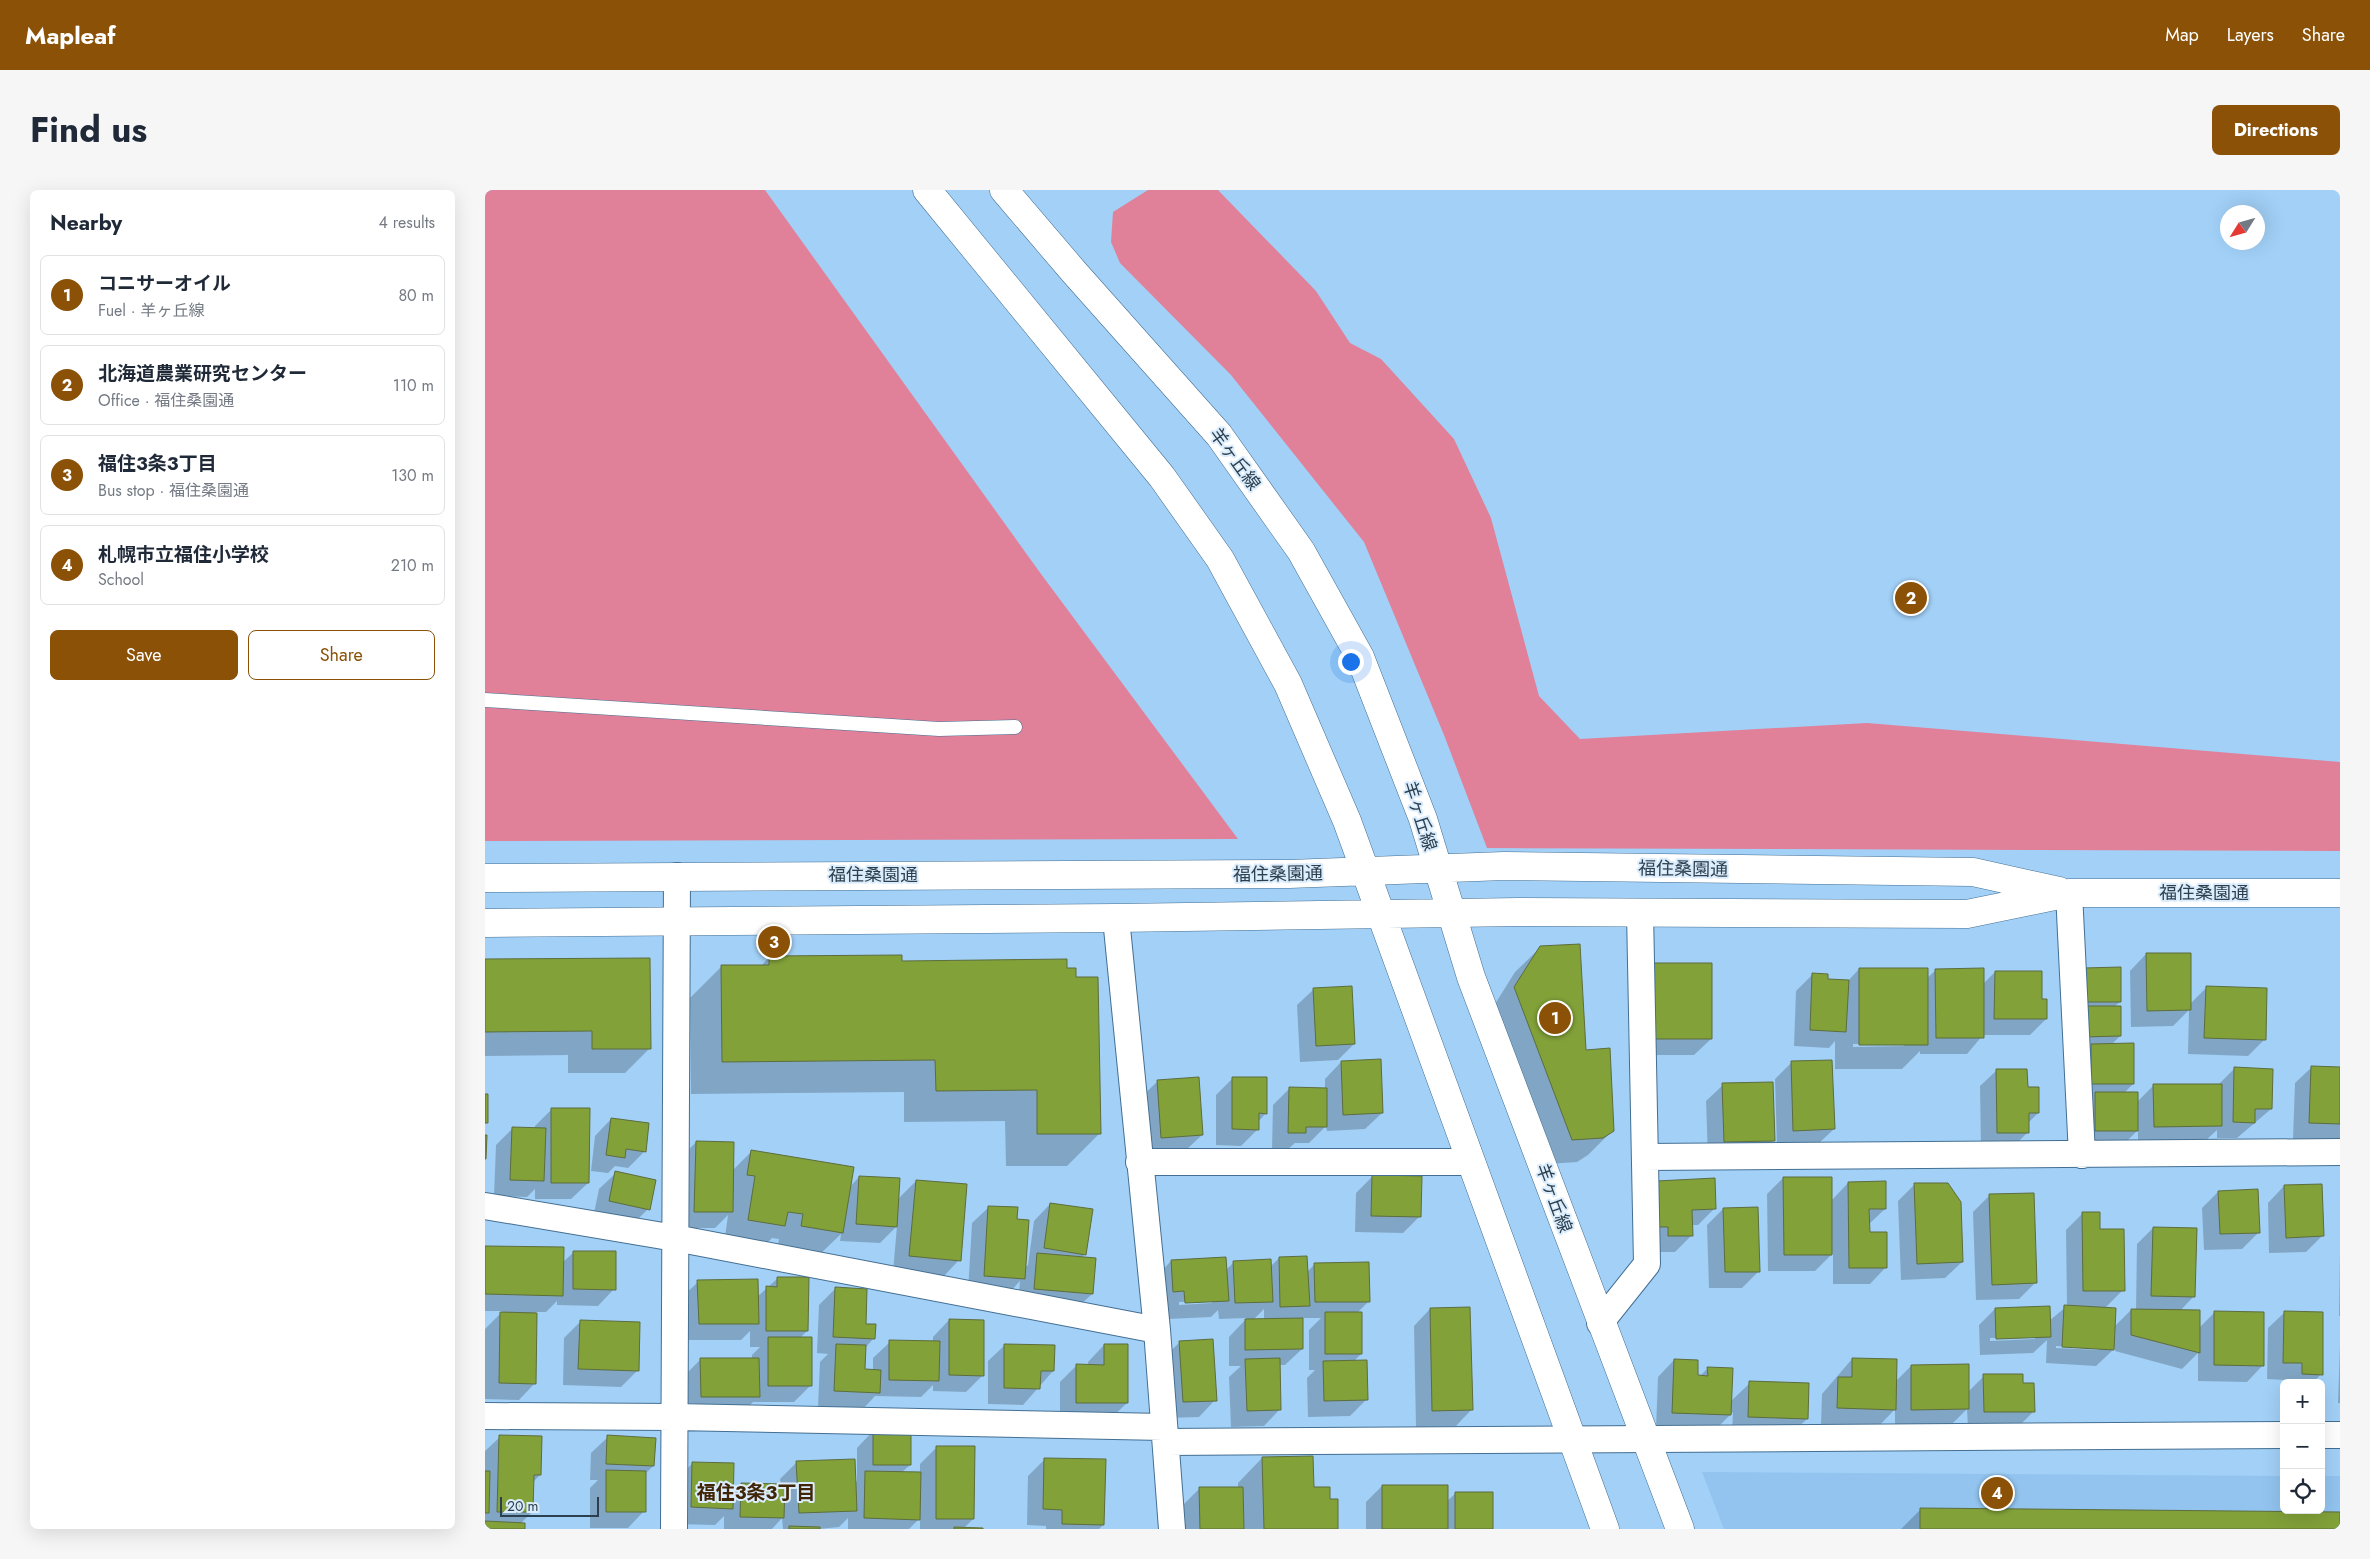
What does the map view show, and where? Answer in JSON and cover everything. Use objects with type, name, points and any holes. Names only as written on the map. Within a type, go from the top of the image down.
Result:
[{"type":"main road","points":[[927,190],[1162,477],[1219,559],[1288,684],[1319,752],[1605,1529]]},
{"type":"main road","name":"羊ヶ丘線","points":[[1004,190],[1219,435],[1301,551],[1360,657],[1423,819],[1475,986],[1600,1323],[1680,1529]]},
{"type":"main road","name":"福住桑園通","points":[[485,878],[1289,874],[1504,866],[1973,872],[2069,893]]},
{"type":"main road","name":"福住桑園通","points":[[485,923],[1116,918],[1451,913],[1967,914],[2069,893],[2340,893]]},
{"type":"street","points":[[674,1529],[677,876]]},
{"type":"street","points":[[2069,893],[2082,1155]]},
{"type":"street","points":[[1600,1323],[1647,1264],[1640,912]]},
{"type":"street","points":[[1116,918],[1157,1330],[1172,1529]]},
{"type":"street","points":[[1645,1157],[2340,1152]]},
{"type":"street","points":[[1139,1162],[1470,1162]]},
{"type":"street","points":[[485,1206],[675,1238],[1157,1330]]},
{"type":"street","points":[[485,1416],[675,1417],[1165,1434],[1573,1440],[2280,1435]]},
{"type":"street","points":[[2325,1435],[2340,1435]]},
{"type":"lane","points":[[485,700],[939,729],[1015,727]]},
{"type":"shaded area","points":[[485,190],[765,190],[1041,574],[1238,839],[485,841]]},
{"type":"shaded area","points":[[1148,190],[1218,190],[1316,291],[1350,343],[1381,359],[1454,439],[1491,518],[1539,696],[1580,739],[1867,723],[2340,762],[2340,851],[1487,848],[1444,735],[1364,542],[1231,375],[1120,263],[1111,242],[1113,212]]},
{"type":"shaded area","points":[[1702,1472],[2280,1476],[2280,1514],[2325,1514],[2325,1476],[2340,1476],[2340,1529],[1724,1529]]},
{"type":"building","points":[[1580,944],[1586,1050],[1610,1048],[1614,1131],[1603,1138],[1572,1140],[1514,987],[1540,946]]},
{"type":"building","points":[[2146,953],[2191,953],[2191,1010],[2147,1011]]},
{"type":"building","points":[[902,955],[902,961],[1067,959],[1067,968],[1076,968],[1076,977],[1098,977],[1101,1134],[1037,1134],[1037,1090],[936,1091],[935,1060],[722,1062],[721,965],[769,965],[769,956]]},
{"type":"building","points":[[650,958],[651,1049],[592,1049],[592,1031],[485,1032],[485,959]]},
{"type":"building","points":[[1654,963],[1712,963],[1712,1039],[1654,1039]]},
{"type":"building","points":[[2121,967],[2121,1002],[2084,1002],[2084,968]]},
{"type":"building","points":[[1859,968],[1928,968],[1928,1045],[1859,1045]]},
{"type":"building","points":[[1984,968],[1984,1038],[1936,1038],[1935,969]]},
{"type":"building","points":[[1995,971],[2042,971],[2042,999],[2047,999],[2047,1019],[1994,1019]]},
{"type":"building","points":[[1812,973],[1828,974],[1828,979],[1849,980],[1846,1032],[1810,1030]]},
{"type":"building","points":[[1352,986],[1355,1044],[1316,1046],[1313,988]]},
{"type":"building","points":[[2206,986],[2267,988],[2266,1040],[2204,1038]]},
{"type":"building","points":[[2083,1006],[2121,1006],[2121,1036],[2083,1037]]},
{"type":"building","points":[[2134,1043],[2134,1084],[2091,1084],[2091,1044]]},
{"type":"building","points":[[1381,1059],[1383,1113],[1343,1115],[1341,1061]]},
{"type":"building","points":[[1832,1060],[1835,1129],[1793,1131],[1791,1061]]},
{"type":"building","points":[[2311,1066],[2340,1067],[2340,1124],[2309,1123]]},
{"type":"building","points":[[2234,1067],[2273,1069],[2272,1109],[2255,1109],[2255,1123],[2233,1122]]},
{"type":"building","points":[[1996,1069],[2027,1069],[2028,1087],[2039,1087],[2039,1113],[2029,1113],[2029,1133],[1997,1133]]},
{"type":"building","points":[[1199,1077],[1203,1135],[1161,1138],[1157,1080]]},
{"type":"building","points":[[1232,1077],[1267,1077],[1267,1114],[1259,1113],[1259,1130],[1232,1129]]},
{"type":"building","points":[[1773,1082],[1775,1141],[1724,1142],[1722,1083]]},
{"type":"building","points":[[2153,1084],[2222,1084],[2222,1126],[2154,1127]]},
{"type":"building","points":[[1289,1087],[1327,1088],[1327,1127],[1306,1127],[1306,1133],[1288,1133]]},
{"type":"building","points":[[2095,1092],[2138,1092],[2138,1131],[2095,1131]]},
{"type":"building","points":[[485,1094],[488,1094],[488,1123],[485,1123]]},
{"type":"building","points":[[551,1108],[590,1108],[589,1183],[551,1183]]},
{"type":"building","points":[[611,1118],[649,1123],[646,1152],[626,1149],[625,1158],[606,1155]]},
{"type":"building","points":[[512,1127],[546,1128],[544,1181],[510,1180]]},
{"type":"building","points":[[485,1135],[487,1135],[486,1159],[485,1159]]},
{"type":"building","points":[[696,1141],[734,1142],[733,1212],[694,1212]]},
{"type":"building","points":[[751,1150],[854,1167],[843,1233],[801,1226],[803,1214],[788,1212],[785,1226],[748,1220],[755,1176],[747,1175]]},
{"type":"building","points":[[615,1171],[656,1180],[650,1210],[609,1201]]},
{"type":"building","points":[[1372,1175],[1422,1176],[1421,1217],[1371,1216]]},
{"type":"building","points":[[859,1176],[900,1178],[897,1227],[856,1224]]},
{"type":"building","points":[[1783,1177],[1832,1177],[1832,1255],[1784,1255]]},
{"type":"building","points":[[1715,1178],[1716,1209],[1692,1210],[1693,1236],[1668,1236],[1668,1227],[1659,1227],[1657,1181]]},
{"type":"building","points":[[916,1180],[967,1184],[961,1261],[909,1256]]},
{"type":"building","points":[[1886,1181],[1886,1209],[1869,1209],[1870,1232],[1887,1232],[1887,1268],[1849,1268],[1848,1182]]},
{"type":"building","points":[[1914,1183],[1948,1183],[1961,1202],[1963,1262],[1917,1264]]},
{"type":"building","points":[[2322,1184],[2324,1236],[2286,1238],[2284,1185]]},
{"type":"building","points":[[2258,1189],[2260,1233],[2220,1234],[2218,1191]]},
{"type":"building","points":[[2034,1193],[2037,1283],[1992,1285],[1989,1194]]},
{"type":"building","points":[[1050,1203],[1093,1209],[1086,1255],[1044,1248]]},
{"type":"building","points":[[988,1206],[1018,1207],[1017,1219],[1029,1220],[1025,1279],[984,1276]]},
{"type":"building","points":[[1758,1207],[1760,1272],[1725,1272],[1723,1208]]},
{"type":"building","points":[[2082,1212],[2100,1212],[2100,1229],[2124,1229],[2125,1291],[2083,1291]]},
{"type":"building","points":[[2153,1227],[2197,1228],[2195,1297],[2151,1296]]},
{"type":"building","points":[[485,1246],[564,1247],[563,1296],[485,1294]]},
{"type":"building","points":[[573,1251],[616,1251],[616,1290],[573,1289]]},
{"type":"building","points":[[1037,1253],[1096,1258],[1093,1294],[1034,1289]]},
{"type":"building","points":[[1307,1256],[1310,1306],[1280,1307],[1279,1257]]},
{"type":"building","points":[[1226,1257],[1229,1301],[1185,1303],[1184,1291],[1173,1292],[1171,1260]]},
{"type":"building","points":[[1271,1259],[1273,1302],[1235,1303],[1233,1261]]},
{"type":"building","points":[[1369,1262],[1370,1302],[1315,1302],[1314,1263]]},
{"type":"building","points":[[777,1277],[809,1277],[808,1331],[766,1331],[766,1286],[777,1287]]},
{"type":"building","points":[[758,1279],[759,1324],[699,1324],[697,1280]]},
{"type":"building","points":[[835,1287],[867,1289],[866,1324],[876,1324],[875,1339],[833,1337]]},
{"type":"building","points":[[2064,1305],[2116,1308],[2114,1350],[2062,1347]]},
{"type":"building","points":[[2050,1306],[2051,1337],[1996,1339],[1995,1308]]},
{"type":"building","points":[[1470,1307],[1473,1410],[1432,1411],[1430,1308]]},
{"type":"building","points":[[2131,1309],[2200,1310],[2200,1353],[2131,1335]]},
{"type":"building","points":[[2214,1311],[2264,1312],[2264,1366],[2214,1365]]},
{"type":"building","points":[[2284,1311],[2323,1312],[2323,1375],[2302,1374],[2302,1363],[2283,1363]]},
{"type":"building","points":[[500,1312],[537,1313],[536,1384],[499,1383]]},
{"type":"building","points":[[1325,1312],[1362,1312],[1362,1354],[1325,1354]]},
{"type":"building","points":[[1303,1318],[1303,1349],[1245,1350],[1245,1319]]},
{"type":"building","points":[[949,1319],[984,1320],[984,1376],[949,1375]]},
{"type":"building","points":[[580,1320],[640,1322],[639,1371],[578,1369]]},
{"type":"building","points":[[768,1337],[812,1337],[812,1386],[768,1386]]},
{"type":"building","points":[[1213,1339],[1217,1401],[1183,1402],[1179,1341]]},
{"type":"building","points":[[889,1340],[940,1341],[939,1381],[889,1380]]},
{"type":"building","points":[[836,1344],[866,1345],[865,1369],[881,1370],[880,1393],[834,1391]]},
{"type":"building","points":[[1004,1344],[1055,1345],[1054,1371],[1041,1371],[1040,1389],[1004,1388]]},
{"type":"building","points":[[1104,1344],[1128,1344],[1128,1403],[1076,1403],[1076,1364],[1104,1365]]},
{"type":"building","points":[[700,1358],[759,1358],[760,1397],[701,1397]]},
{"type":"building","points":[[1280,1358],[1281,1410],[1247,1411],[1245,1359]]},
{"type":"building","points":[[1852,1358],[1897,1359],[1896,1410],[1837,1408],[1838,1377],[1852,1377]]},
{"type":"building","points":[[1674,1359],[1698,1360],[1698,1375],[1708,1376],[1707,1367],[1733,1368],[1731,1415],[1672,1413]]},
{"type":"building","points":[[1367,1360],[1368,1400],[1324,1401],[1323,1361]]},
{"type":"building","points":[[1969,1364],[1969,1409],[1911,1410],[1911,1365]]},
{"type":"building","points":[[1983,1374],[2023,1374],[2023,1383],[2034,1383],[2035,1412],[1984,1412]]},
{"type":"building","points":[[1749,1381],[1809,1383],[1808,1419],[1748,1417]]},
{"type":"building","points":[[911,1429],[911,1465],[873,1465],[873,1430]]},
{"type":"building","points":[[499,1435],[542,1436],[541,1475],[534,1475],[533,1512],[497,1512]]},
{"type":"building","points":[[607,1435],[656,1438],[654,1466],[606,1464]]},
{"type":"building","points":[[936,1446],[975,1446],[974,1519],[936,1519]]},
{"type":"building","points":[[1313,1456],[1314,1487],[1330,1487],[1330,1499],[1338,1499],[1338,1529],[1264,1529],[1262,1457]]},
{"type":"building","points":[[1044,1458],[1106,1459],[1104,1525],[1062,1524],[1062,1510],[1043,1509]]},
{"type":"building","points":[[855,1459],[857,1511],[799,1513],[796,1461]]},
{"type":"building","points":[[692,1462],[734,1463],[733,1509],[691,1507]]},
{"type":"building","points":[[606,1470],[646,1471],[646,1512],[606,1512]]},
{"type":"building","points":[[485,1471],[490,1471],[489,1513],[485,1513]]},
{"type":"building","points":[[865,1471],[921,1472],[920,1520],[864,1518]]},
{"type":"building","points":[[741,1483],[785,1484],[784,1518],[740,1517]]},
{"type":"building","points":[[1382,1485],[1448,1485],[1448,1529],[1382,1529]]},
{"type":"building","points":[[1199,1487],[1243,1487],[1244,1529],[1200,1529]]},
{"type":"building","points":[[1455,1492],[1493,1492],[1493,1529],[1455,1529]]},
{"type":"building","points":[[1920,1508],[2280,1511],[2280,1514],[2340,1512],[2340,1529],[1920,1529]]},
{"type":"building","points":[[485,1521],[525,1523],[525,1529],[485,1529]]},
{"type":"building","points":[[789,1526],[820,1527],[820,1529],[789,1529]]},
{"type":"building","points":[[954,1527],[983,1528],[983,1529],[954,1529]]},
{"type":"place","name":"北海道農業研究センター","points":[[1911,598]]},
{"type":"place","name":"福住3条3丁目","points":[[774,942]]},
{"type":"place","name":"コニサーオイル","points":[[1555,1018]]},
{"type":"place","name":"札幌市立福住小学校","points":[[1997,1493]]},
{"type":"district","name":"福住3条3丁目","points":[[756,1492]]}]
